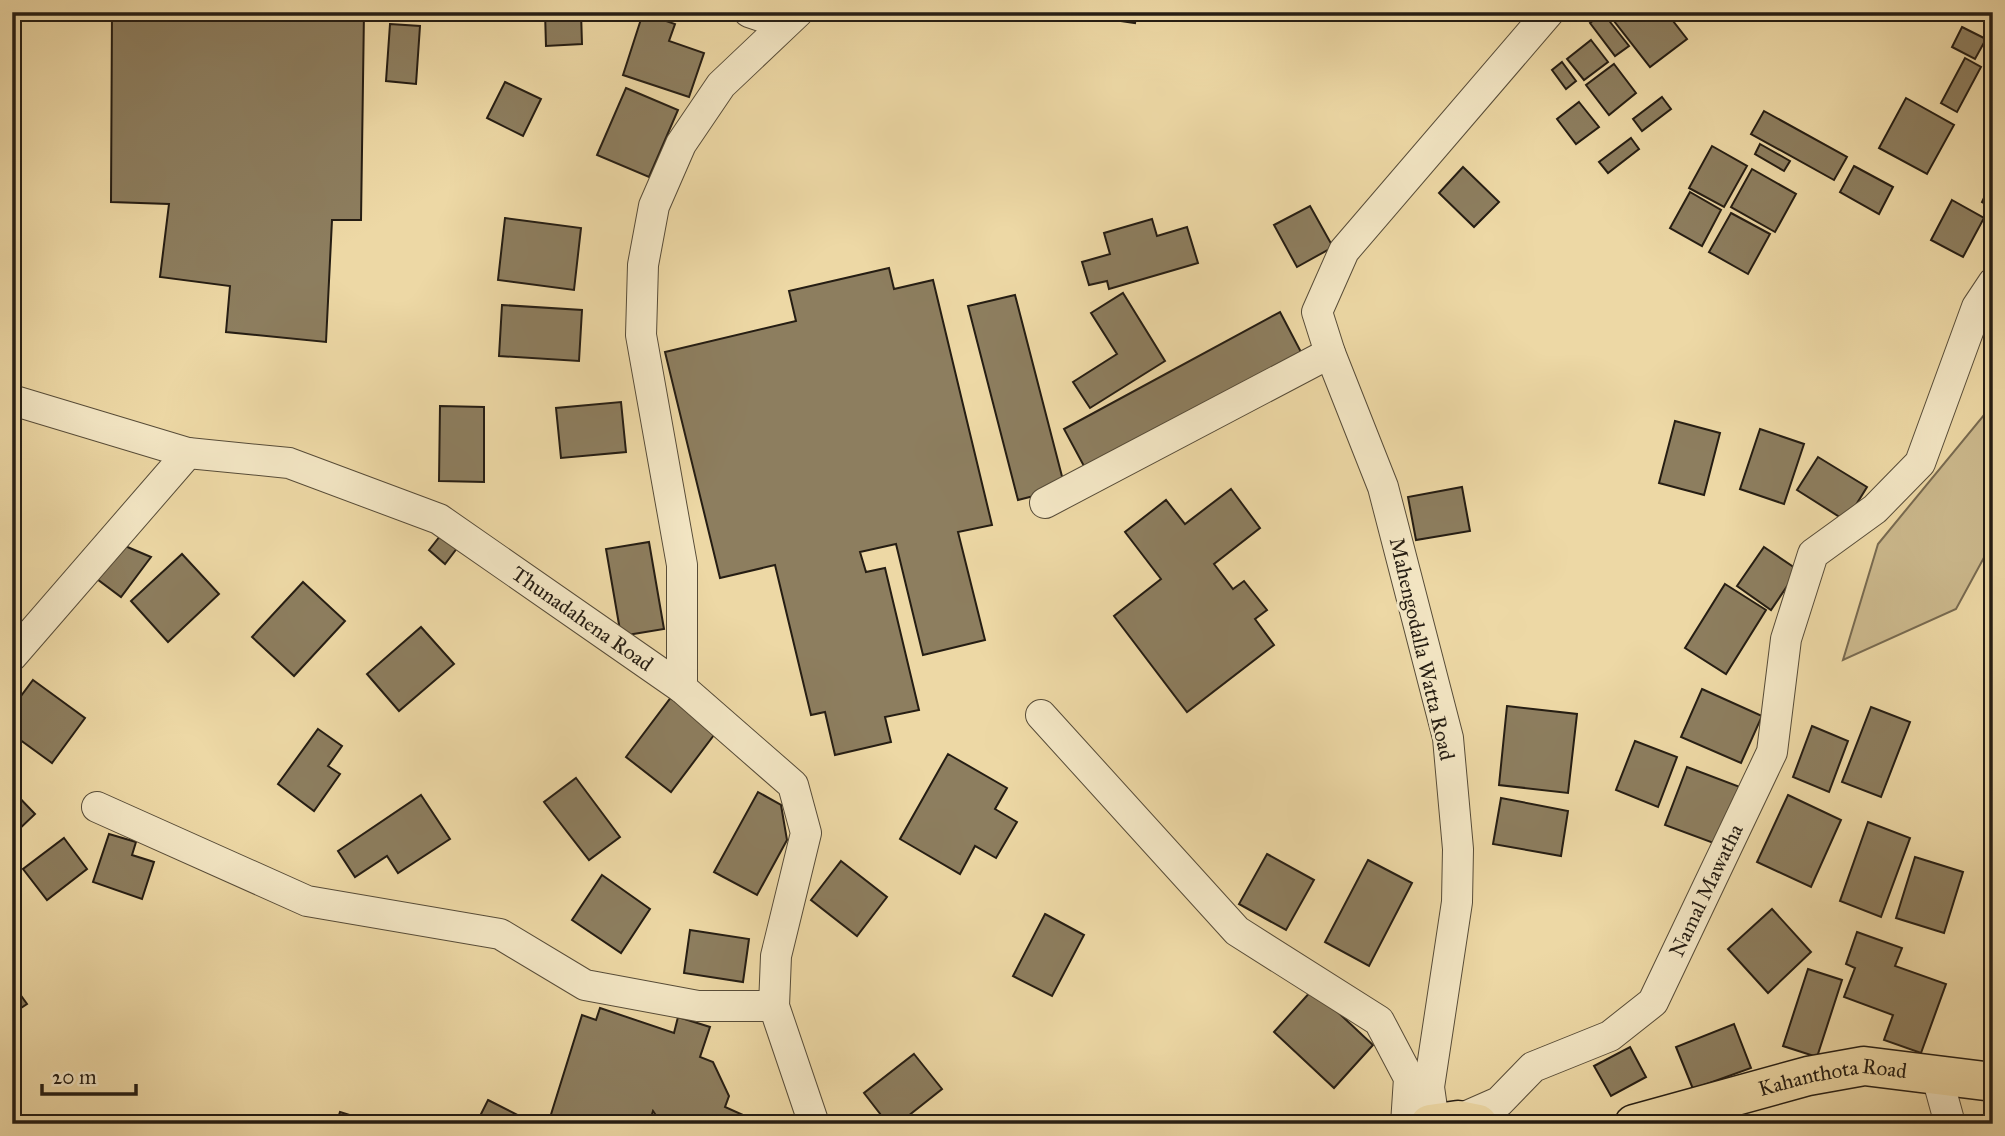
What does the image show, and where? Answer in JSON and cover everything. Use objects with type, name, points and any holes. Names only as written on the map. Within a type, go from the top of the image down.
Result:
[{"type":"main road","name":"Kahanthota Road","points":[[1634,1124],[1808,1076],[1864,1066],[1993,1082]]},
{"type":"street","points":[[749,12],[791,18]]},
{"type":"street","name":"Mahengodalla Watta Road","points":[[1441,1123],[1429,1087],[1457,888],[1458,849],[1448,738],[1383,487],[1330,353],[1317,312],[1344,251],[1549,12]]},
{"type":"street","points":[[682,688],[682,565],[641,335],[643,265],[654,206],[681,144],[722,85],[791,18]]},
{"type":"street","name":"Namal Mawatha","points":[[1441,1123],[1499,1102],[1533,1067],[1610,1035],[1653,1002],[1772,752],[1786,639],[1813,554],[1875,509],[1920,463],[1977,307],[1993,283]]},
{"type":"street","points":[[1045,503],[1330,353]]},
{"type":"street","name":"Thunadahena Road","points":[[12,400],[188,453],[289,463],[439,519],[682,688],[793,785],[806,824],[806,833],[776,956],[774,1006],[814,1124]]},
{"type":"street","points":[[12,656],[188,453]]},
{"type":"street","points":[[1041,715],[1237,931],[1379,1021],[1409,1078],[1441,1123]]},
{"type":"street","points":[[96,807],[307,901],[500,934],[585,985],[698,1006],[774,1006]]},
{"type":"street","points":[[1936,1073],[1950,1124]]},
{"type":"shaded area","points":[[1993,404],[1993,541],[1956,609],[1843,660],[1878,544]]},
{"type":"building","points":[[112,12],[364,12],[361,220],[332,220],[326,342],[226,332],[230,286],[160,277],[169,204],[111,202]]},
{"type":"building","points":[[545,12],[581,12],[582,44],[546,46]]},
{"type":"building","points":[[1086,12],[1137,12],[1135,23],[1086,16]]},
{"type":"building","points":[[1607,12],[1666,12],[1687,39],[1650,67]]},
{"type":"building","points":[[643,13],[675,24],[669,41],[704,53],[689,97],[623,75]]},
{"type":"building","points":[[1603,13],[1629,46],[1615,56],[1590,23]]},
{"type":"building","points":[[390,24],[420,26],[416,84],[386,81]]},
{"type":"building","points":[[1962,27],[1986,39],[1975,59],[1952,47]]},
{"type":"building","points":[[1591,40],[1608,62],[1584,80],[1567,59]]},
{"type":"building","points":[[1965,58],[1981,67],[1957,112],[1941,103]]},
{"type":"building","points":[[1562,62],[1576,81],[1566,89],[1552,70]]},
{"type":"building","points":[[1614,64],[1636,93],[1609,115],[1586,85]]},
{"type":"building","points":[[505,82],[541,99],[523,136],[487,118]]},
{"type":"building","points":[[626,88],[678,110],[649,177],[597,155]]},
{"type":"building","points":[[1662,97],[1671,109],[1642,131],[1633,119]]},
{"type":"building","points":[[1906,98],[1954,125],[1927,174],[1879,148]]},
{"type":"building","points":[[1579,102],[1599,127],[1576,144],[1557,119]]},
{"type":"building","points":[[1764,111],[1847,157],[1834,180],[1751,134]]},
{"type":"building","points":[[1631,138],[1639,149],[1608,173],[1599,162]]},
{"type":"building","points":[[1760,144],[1790,161],[1784,171],[1755,154]]},
{"type":"building","points":[[1712,146],[1747,166],[1724,207],[1689,188]]},
{"type":"building","points":[[1854,166],[1893,187],[1879,214],[1840,192]]},
{"type":"building","points":[[1463,167],[1499,202],[1474,227],[1439,193]]},
{"type":"building","points":[[1752,169],[1796,194],[1775,232],[1731,207]]},
{"type":"building","points":[[1989,187],[1993,189],[1993,208],[1982,202]]},
{"type":"building","points":[[1690,192],[1721,210],[1702,246],[1670,228]]},
{"type":"building","points":[[1952,200],[1984,218],[1963,257],[1931,240]]},
{"type":"building","points":[[1310,206],[1333,247],[1297,267],[1274,225]]},
{"type":"building","points":[[1731,213],[1770,234],[1748,274],[1709,252]]},
{"type":"building","points":[[505,218],[581,228],[574,290],[498,280]]},
{"type":"building","points":[[1152,219],[1157,236],[1187,227],[1198,263],[1109,289],[1107,281],[1089,285],[1082,262],[1110,254],[1104,233]]},
{"type":"building","points":[[889,268],[894,289],[933,280],[992,525],[958,532],[985,640],[923,655],[896,544],[860,552],[866,572],[885,568],[919,710],[885,717],[891,742],[835,755],[825,712],[811,715],[775,565],[720,578],[665,352],[796,321],[789,291]]},
{"type":"building","points":[[1123,293],[1165,361],[1090,408],[1073,382],[1117,354],[1091,313]]},
{"type":"building","points":[[1015,295],[1065,488],[1018,500],[968,306]]},
{"type":"building","points":[[502,305],[582,310],[579,361],[499,356]]},
{"type":"building","points":[[1280,312],[1301,352],[1085,468],[1064,429]]},
{"type":"building","points":[[621,402],[626,452],[561,458],[556,408]]},
{"type":"building","points":[[440,406],[484,407],[484,482],[439,481]]},
{"type":"building","points":[[1675,421],[1720,433],[1704,495],[1659,483]]},
{"type":"building","points":[[1760,429],[1804,444],[1784,504],[1740,489]]},
{"type":"building","points":[[1818,457],[1867,487],[1846,521],[1797,490]]},
{"type":"building","points":[[1462,487],[1470,531],[1416,540],[1408,497]]},
{"type":"building","points":[[1231,489],[1260,528],[1214,564],[1233,589],[1244,581],[1267,610],[1255,619],[1274,645],[1187,712],[1114,616],[1161,579],[1125,532],[1166,500],[1185,524]]},
{"type":"building","points":[[448,526],[464,539],[445,564],[429,550]]},
{"type":"building","points":[[649,542],[664,629],[621,636],[606,549]]},
{"type":"building","points":[[118,543],[151,557],[121,597],[93,576]]},
{"type":"building","points":[[1764,547],[1798,570],[1771,610],[1737,586]]},
{"type":"building","points":[[182,554],[219,594],[168,642],[131,601]]},
{"type":"building","points":[[303,582],[345,621],[294,676],[252,637]]},
{"type":"building","points":[[1725,584],[1766,610],[1726,674],[1685,648]]},
{"type":"building","points":[[421,627],[454,664],[399,711],[367,674]]},
{"type":"building","points":[[33,680],[85,718],[52,763],[12,734],[12,708]]},
{"type":"building","points":[[1702,689],[1762,716],[1741,763],[1681,737]]},
{"type":"building","points":[[672,696],[717,731],[671,792],[626,757]]},
{"type":"building","points":[[1507,706],[1577,714],[1568,793],[1499,785]]},
{"type":"building","points":[[1871,707],[1910,722],[1881,797],[1842,782]]},
{"type":"building","points":[[1812,726],[1848,741],[1829,792],[1793,777]]},
{"type":"building","points":[[318,729],[342,746],[328,766],[340,774],[314,811],[278,784]]},
{"type":"building","points":[[1635,741],[1677,757],[1658,807],[1616,790]]},
{"type":"building","points":[[948,754],[1007,788],[995,809],[1017,822],[996,858],[975,846],[960,874],[900,839]]},
{"type":"building","points":[[1687,767],[1740,787],[1719,845],[1665,825]]},
{"type":"building","points":[[576,778],[620,837],[589,860],[544,802]]},
{"type":"building","points":[[12,790],[35,814],[12,836]]},
{"type":"building","points":[[758,792],[781,805],[787,840],[757,895],[714,872]]},
{"type":"building","points":[[421,795],[450,839],[398,873],[387,856],[355,877],[338,851]]},
{"type":"building","points":[[1788,795],[1841,820],[1811,887],[1757,862]]},
{"type":"building","points":[[1501,798],[1568,811],[1561,856],[1493,844]]},
{"type":"building","points":[[1868,822],[1910,838],[1881,917],[1840,901]]},
{"type":"building","points":[[109,834],[136,842],[132,855],[154,862],[142,899],[93,882]]},
{"type":"building","points":[[64,838],[87,869],[47,900],[23,869]]},
{"type":"building","points":[[1267,854],[1314,880],[1286,930],[1239,904]]},
{"type":"building","points":[[1915,857],[1963,872],[1944,933],[1896,918]]},
{"type":"building","points":[[1368,860],[1412,883],[1369,966],[1325,942]]},
{"type":"building","points":[[841,861],[887,897],[857,936],[811,900]]},
{"type":"building","points":[[602,875],[650,909],[621,953],[572,920]]},
{"type":"building","points":[[1772,909],[1811,952],[1768,993],[1728,949]]},
{"type":"building","points":[[1045,914],[1084,935],[1052,996],[1013,976]]},
{"type":"building","points":[[690,930],[749,939],[743,982],[684,973]]},
{"type":"building","points":[[1857,932],[1902,948],[1895,966],[1946,984],[1921,1053],[1884,1040],[1893,1015],[1844,997],[1855,968],[1846,964]]},
{"type":"building","points":[[1808,969],[1842,980],[1817,1057],[1783,1046]]},
{"type":"building","points":[[12,983],[27,1004],[12,1014]]},
{"type":"building","points":[[1313,989],[1373,1045],[1334,1088],[1274,1032]]},
{"type":"building","points":[[600,1008],[674,1033],[678,1017],[710,1027],[700,1057],[713,1062],[729,1096],[725,1107],[763,1124],[662,1124],[653,1111],[649,1124],[548,1124],[582,1015],[596,1020]]},
{"type":"building","points":[[1734,1024],[1751,1068],[1693,1089],[1676,1047]]},
{"type":"building","points":[[1630,1047],[1646,1077],[1611,1096],[1594,1066]]},
{"type":"building","points":[[914,1054],[942,1089],[898,1124],[888,1124],[864,1093]]},
{"type":"building","points":[[488,1100],[535,1124],[476,1124]]},
{"type":"building","points":[[340,1112],[378,1124],[336,1124]]}]
